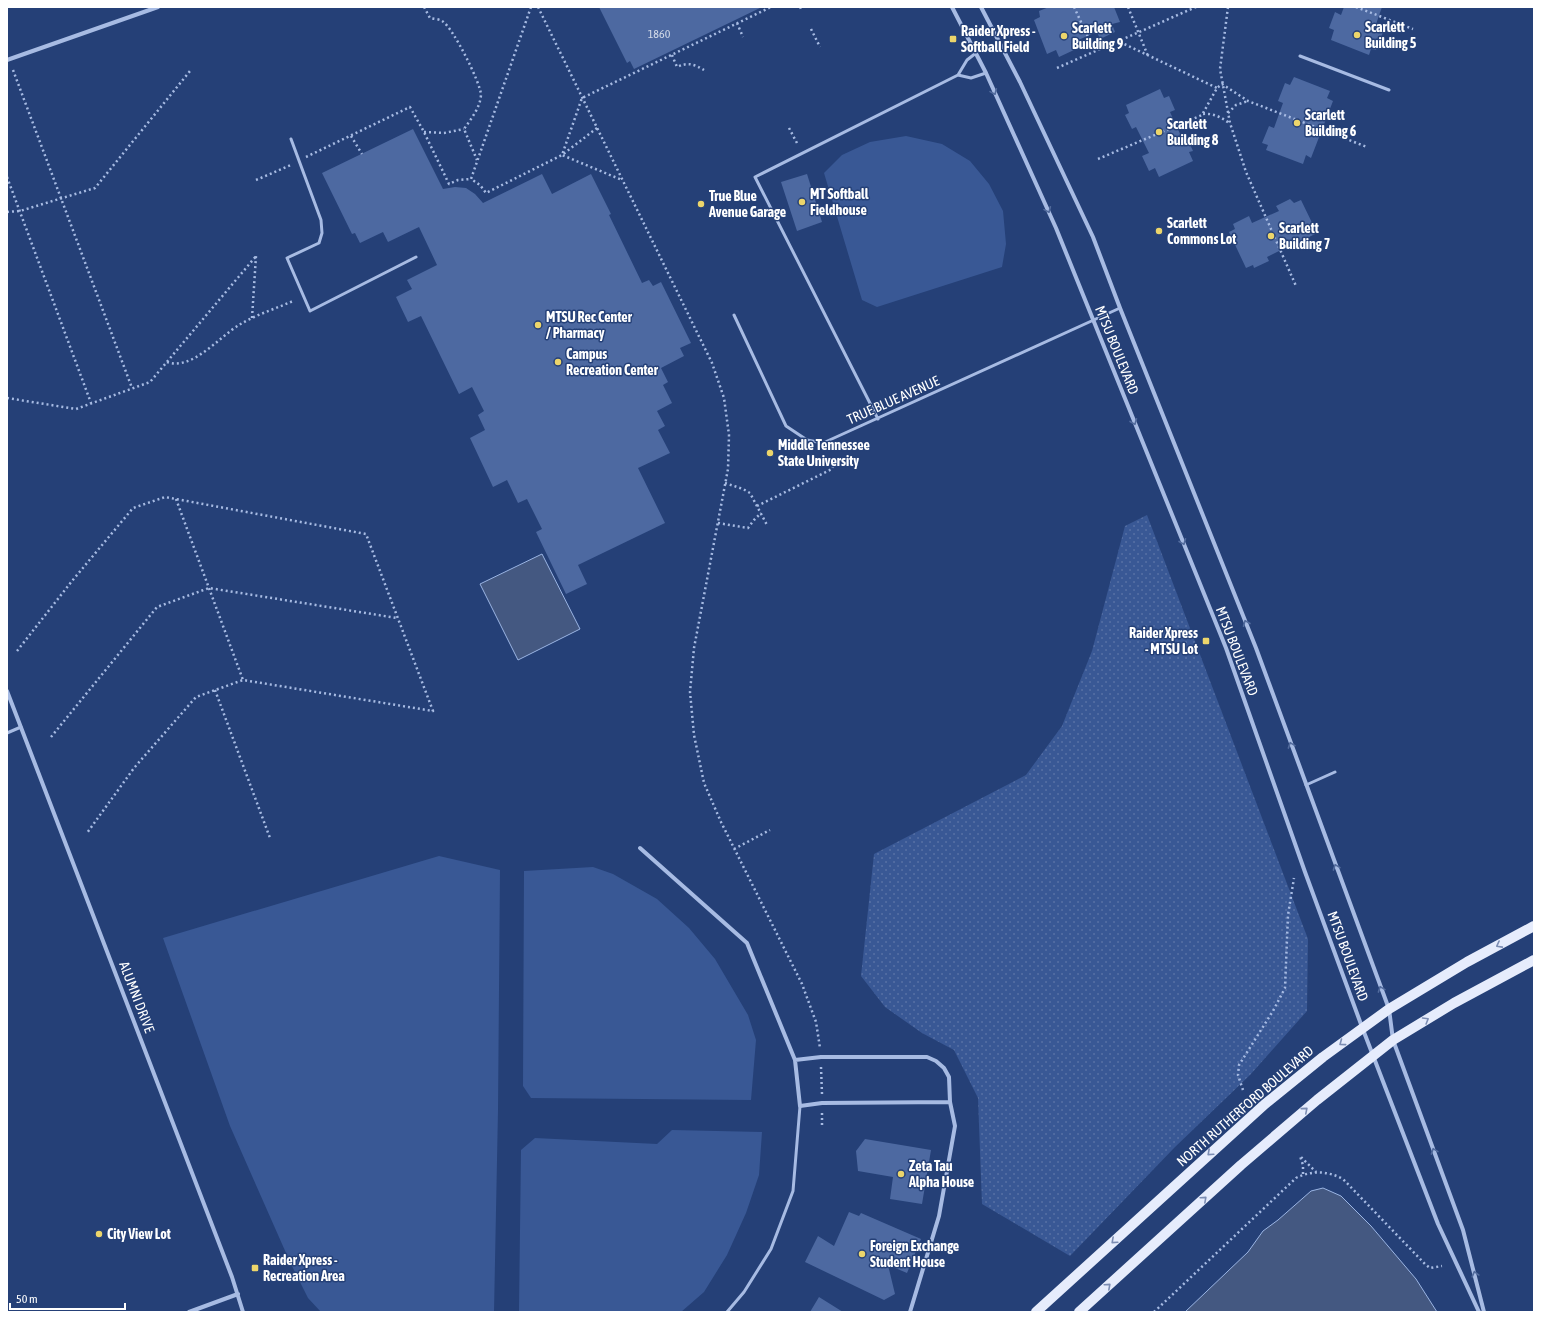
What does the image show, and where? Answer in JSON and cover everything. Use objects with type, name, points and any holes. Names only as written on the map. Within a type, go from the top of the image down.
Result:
[{"type":"main road","name":"NORTH RUTHERFORD BOULEVARD","points":[[1036,1312],[1264,1104],[1362,1027],[1467,962],[1534,926]]},
{"type":"main road","points":[[1079,1312],[1241,1165],[1317,1100],[1393,1040],[1454,1003],[1534,960]]},
{"type":"street","points":[[7,60],[158,7]]},
{"type":"street","name":"MTSU BOULEVARD","points":[[952,7],[986,73],[1056,228],[1094,321],[1226,648],[1304,872],[1438,1224],[1479,1312]]},
{"type":"street","name":"MTSU BOULEVARD","points":[[981,7],[1020,82],[1093,237],[1256,648],[1389,1009],[1393,1040],[1463,1230],[1484,1312]]},
{"type":"street","name":"ALUMNI DRIVE","points":[[7,691],[238,1294],[243,1312]]},
{"type":"street","points":[[640,848],[747,943],[795,1060],[800,1106],[822,1103],[950,1102]]},
{"type":"street","points":[[795,1060],[821,1057],[927,1057],[936,1061],[944,1068],[949,1077],[950,1102],[955,1126],[939,1216],[910,1312]]},
{"type":"street","points":[[189,1312],[238,1294]]},
{"type":"lane","points":[[878,419],[755,177],[958,75],[967,60],[976,53]]},
{"type":"lane","points":[[1300,56],[1389,90]]},
{"type":"lane","points":[[958,75],[971,78],[986,73]]},
{"type":"lane","points":[[291,139],[321,220],[322,233],[318,243],[287,258],[310,311],[416,256]]},
{"type":"lane","name":"TRUE BLUE AVENUE","points":[[734,315],[786,426],[807,440],[823,443],[1120,308]]},
{"type":"lane","points":[[7,732],[21,727]]},
{"type":"lane","points":[[1306,785],[1336,772]]},
{"type":"lane","points":[[727,1312],[744,1292],[771,1249],[793,1191],[800,1106]]},
{"type":"path","points":[[424,7],[430,18],[443,21],[452,31],[478,83],[481,95],[475,113],[464,128],[444,133],[424,132]]},
{"type":"path","points":[[471,179],[531,7]]},
{"type":"path","points":[[538,7],[712,363],[724,398],[729,435],[728,469],[694,648],[690,692],[694,735],[704,783],[734,849],[802,984],[816,1022],[821,1057],[822,1126]]},
{"type":"path","points":[[562,155],[582,98],[771,7]]},
{"type":"path","points":[[1074,7],[1095,52]]},
{"type":"path","points":[[1128,7],[1149,56]]},
{"type":"path","points":[[1057,68],[1196,7]]},
{"type":"path","points":[[1228,7],[1220,69],[1230,123],[1246,172],[1296,286]]},
{"type":"path","points":[[1356,7],[1413,29]]},
{"type":"path","points":[[737,23],[743,37]]},
{"type":"path","points":[[811,29],[820,47]]},
{"type":"path","points":[[1119,41],[1218,88]]},
{"type":"path","points":[[672,55],[677,67],[686,63],[692,63],[704,70]]},
{"type":"path","points":[[13,70],[132,388]]},
{"type":"path","points":[[7,212],[20,211],[95,188],[190,71]]},
{"type":"path","points":[[1202,114],[1222,84]]},
{"type":"path","points":[[1222,84],[1248,101],[1367,147]]},
{"type":"path","points":[[1228,114],[1236,105],[1248,101]]},
{"type":"path","points":[[305,158],[410,108],[424,132],[449,184],[458,180],[471,179],[480,185],[486,193],[562,155],[597,128]]},
{"type":"path","points":[[1098,159],[1202,114],[1217,116],[1230,123]]},
{"type":"path","points":[[464,128],[477,161]]},
{"type":"path","points":[[789,128],[802,153]]},
{"type":"path","points":[[352,136],[362,154]]},
{"type":"path","points":[[562,155],[622,180]]},
{"type":"path","points":[[256,180],[294,163]]},
{"type":"path","points":[[7,177],[91,403]]},
{"type":"path","points":[[7,398],[76,409],[150,382],[256,255],[252,318]]},
{"type":"path","points":[[167,362],[173,364],[186,362],[217,343],[239,325],[293,301]]},
{"type":"path","points":[[757,506],[832,469],[835,462]]},
{"type":"path","points":[[725,483],[750,493],[767,525]]},
{"type":"path","points":[[17,651],[72,581],[133,508],[165,497],[366,534],[433,712],[243,680],[196,697],[134,768],[88,833]]},
{"type":"path","points":[[176,498],[243,680]]},
{"type":"path","points":[[718,524],[748,528],[761,513]]},
{"type":"path","points":[[50,737],[157,608],[209,588],[398,618]]},
{"type":"path","points":[[215,690],[270,838]]},
{"type":"path","points":[[734,849],[770,830]]},
{"type":"path","points":[[1243,1090],[1238,1075],[1239,1066],[1273,1012],[1286,988],[1288,915],[1294,878]]},
{"type":"path","points":[[1303,1174],[1303,1165],[1300,1156],[1316,1172]]},
{"type":"path","points":[[1154,1312],[1296,1178],[1303,1174],[1316,1172],[1332,1174],[1344,1179],[1425,1264],[1430,1268],[1442,1266]]},
{"type":"shaded area","points":[[906,136],[942,144],[970,161],[989,184],[1003,211],[1006,244],[1002,267],[877,307],[862,300],[824,173],[842,155],[870,142]]},
{"type":"shaded area","points":[[1147,515],[1308,939],[1307,1011],[1250,1075],[1175,1147],[1070,1256],[982,1204],[978,1098],[954,1050],[922,1033],[885,1007],[861,976],[874,854],[1026,775],[1062,726],[1092,651],[1125,526]]},
{"type":"shaded area","points":[[542,554],[580,629],[518,660],[480,584]]},
{"type":"shaded area","points":[[439,856],[500,870],[498,1110],[494,1312],[321,1312],[308,1298],[290,1262],[230,1126],[163,938]]},
{"type":"shaded area","points":[[593,867],[613,874],[657,899],[689,928],[715,959],[748,1015],[756,1040],[751,1100],[531,1098],[523,1086],[524,871]]},
{"type":"shaded area","points":[[672,1130],[762,1132],[759,1175],[746,1213],[727,1255],[704,1292],[681,1312],[519,1312],[521,1150],[535,1138],[657,1144]]},
{"type":"shaded area","points":[[1323,1188],[1341,1196],[1371,1226],[1416,1279],[1437,1312],[1185,1312],[1248,1252],[1263,1231],[1311,1191]]},
{"type":"building","points":[[599,7],[762,7],[634,69],[630,61],[627,63]]},
{"type":"building","name":"Scarlett Building 9","points":[[1049,7],[1114,7],[1120,22],[1112,24],[1115,32],[1100,39],[1097,32],[1071,43],[1074,50],[1059,57],[1056,50],[1047,54],[1034,20],[1040,17],[1039,11]]},
{"type":"building","name":"Scarlett Building 5","points":[[1344,7],[1382,7],[1375,27],[1384,30],[1376,50],[1371,49],[1369,55],[1331,40],[1334,30],[1329,28],[1335,12],[1341,15]]},
{"type":"building","name":"Scarlett Building 6","points":[[1294,77],[1330,91],[1327,98],[1333,101],[1311,158],[1306,155],[1303,164],[1266,150],[1268,145],[1262,143],[1269,126],[1274,128],[1283,103],[1278,101],[1285,83],[1290,85]]},
{"type":"building","name":"Scarlett Building 8","points":[[1160,89],[1164,98],[1169,96],[1175,110],[1170,112],[1182,138],[1186,136],[1193,151],[1189,152],[1193,161],[1159,177],[1155,168],[1149,171],[1142,156],[1149,153],[1136,127],[1132,129],[1125,115],[1129,113],[1126,105]]},
{"type":"building","name":"Campus Recreation Center","points":[[413,129],[443,189],[455,187],[466,188],[475,194],[483,203],[542,174],[552,194],[591,174],[642,283],[649,280],[653,286],[661,282],[691,343],[680,348],[684,356],[661,368],[668,382],[663,385],[672,403],[657,411],[665,426],[658,430],[670,453],[638,468],[665,523],[578,565],[587,584],[566,594],[536,532],[542,529],[527,499],[518,503],[507,480],[493,487],[470,438],[485,430],[478,415],[484,411],[472,387],[459,394],[421,316],[408,322],[396,297],[412,289],[407,280],[437,265],[419,227],[388,242],[383,232],[360,243],[355,233],[352,234],[322,173]]},
{"type":"building","name":"MT Softball Fieldhouse","points":[[807,174],[822,222],[797,231],[781,182]]},
{"type":"building","name":"Scarlett Building 7","points":[[1290,199],[1294,203],[1301,200],[1317,233],[1305,239],[1308,244],[1295,250],[1291,245],[1267,257],[1269,261],[1254,268],[1253,265],[1246,268],[1229,232],[1235,229],[1233,224],[1249,216],[1252,223],[1279,211],[1276,206]]},
{"type":"building","name":"Zeta Tau Alpha House","points":[[865,1139],[931,1150],[922,1204],[890,1199],[893,1177],[858,1171],[856,1151]]},
{"type":"building","name":"Foreign Exchange Student House","points":[[849,1212],[859,1216],[861,1213],[921,1239],[907,1273],[888,1265],[895,1294],[884,1300],[805,1262],[818,1236],[834,1246]]},
{"type":"building","points":[[819,1297],[843,1312],[810,1312]]},
{"type":"place","name":"Scarlett Building 5","points":[[1357,35]]},
{"type":"place","name":"Scarlett Building 9","points":[[1064,36]]},
{"type":"place","name":"Raider Xpress - Softball Field","points":[[953,39]]},
{"type":"place","name":"Scarlett Building 6","points":[[1297,123]]},
{"type":"place","name":"Scarlett Building 8","points":[[1159,132]]},
{"type":"place","name":"MT Softball Fieldhouse","points":[[802,202]]},
{"type":"place","name":"True Blue Avenue Garage","points":[[701,204]]},
{"type":"place","name":"Scarlett Commons Lot","points":[[1159,231]]},
{"type":"place","name":"Scarlett Building 7","points":[[1271,236]]},
{"type":"place","name":"MTSU Rec Center / Pharmacy","points":[[538,325]]},
{"type":"place","name":"Campus Recreation Center","points":[[558,362]]},
{"type":"place","name":"Middle Tennessee State University","points":[[770,453]]},
{"type":"place","name":"Raider Xpress - MTSU Lot","points":[[1206,641]]},
{"type":"place","name":"Zeta Tau Alpha House","points":[[901,1174]]},
{"type":"place","name":"City View Lot","points":[[99,1234]]},
{"type":"place","name":"Foreign Exchange Student House","points":[[862,1254]]},
{"type":"place","name":"Raider Xpress - Recreation Area","points":[[255,1268]]}]
